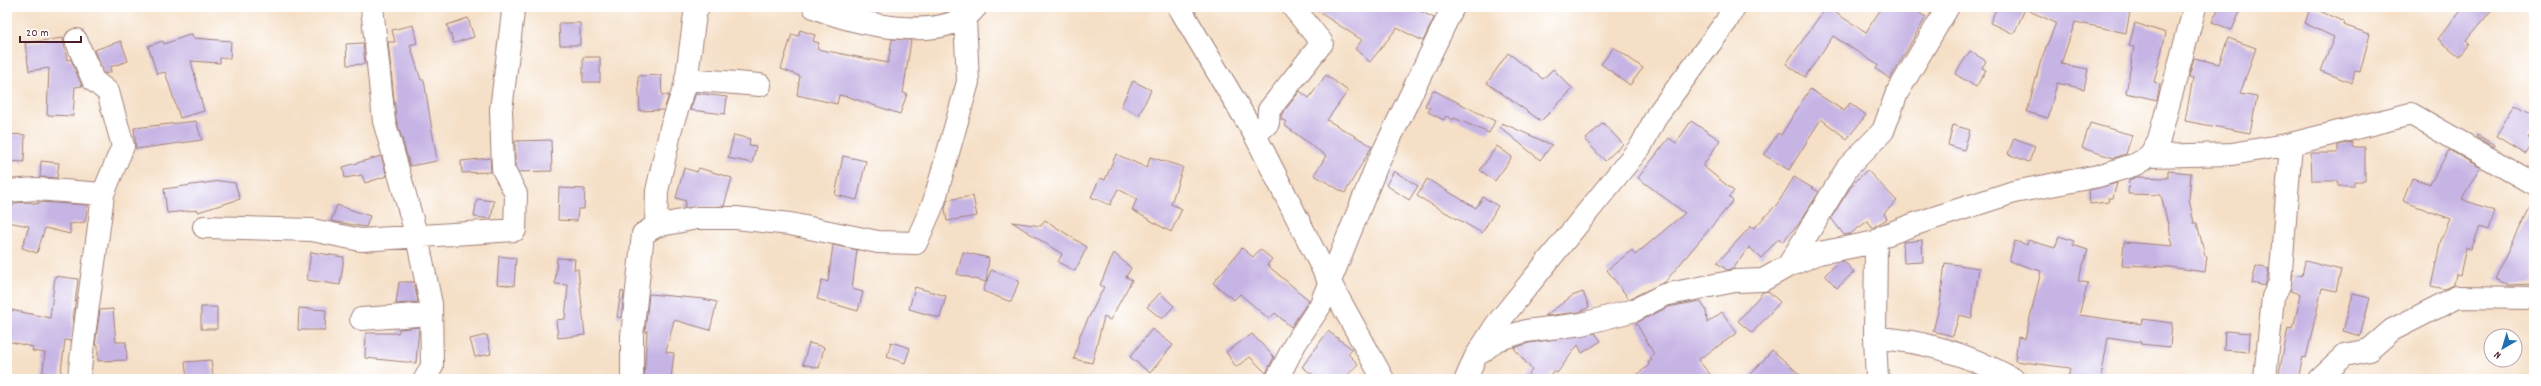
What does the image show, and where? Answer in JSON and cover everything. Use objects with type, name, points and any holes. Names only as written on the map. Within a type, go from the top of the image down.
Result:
[{"type":"street","points":[[372,7],[384,121],[417,237],[431,314],[432,366],[425,379]]},
{"type":"street","points":[[656,226],[657,192],[671,128],[686,79],[695,14],[698,7]]},
{"type":"street","points":[[814,7],[836,16],[867,24],[906,27],[952,24],[971,13]]},
{"type":"street","points":[[1179,7],[1255,136],[1329,281],[1383,379]]},
{"type":"street","points":[[1255,136],[1268,123],[1269,110],[1322,43],[1293,7]]},
{"type":"street","points":[[1277,379],[1295,344],[1320,306],[1377,165],[1453,7]]},
{"type":"street","points":[[1466,379],[1475,358],[1496,325],[1641,146],[1657,115],[1726,22],[1734,7]]},
{"type":"street","points":[[1788,266],[1848,167],[1882,132],[1897,93],[1948,7]]},
{"type":"street","points":[[1475,358],[1496,340],[1526,331],[1582,324],[1628,312],[1664,294],[1735,281],[1763,280],[1788,266],[1819,253],[1876,242],[1883,236],[1915,224],[2014,192],[2098,176],[2137,164],[2149,156],[2158,143],[2188,10]]},
{"type":"street","points":[[204,227],[312,230],[361,240],[515,230],[516,194],[503,169],[501,110],[513,12]]},
{"type":"street","points":[[632,379],[632,336],[643,234],[656,226],[697,218],[736,218],[790,224],[878,242],[916,243],[934,202],[968,82],[971,13]]},
{"type":"street","points":[[76,40],[93,80],[108,92],[123,146],[103,194],[98,243],[84,322],[79,379]]},
{"type":"street","points":[[686,79],[760,85]]},
{"type":"street","points":[[2149,156],[2232,154],[2291,144],[2410,114],[2534,184]]},
{"type":"street","points":[[2265,379],[2273,298],[2280,284],[2291,144]]},
{"type":"street","points":[[7,191],[36,189],[103,194]]},
{"type":"street","points":[[1876,242],[1875,338],[1877,379]]},
{"type":"street","points":[[2319,379],[2345,355],[2369,350],[2392,330],[2457,297],[2534,298]]},
{"type":"street","points":[[361,320],[431,314]]},
{"type":"street","points":[[1875,338],[1904,339],[1984,363],[2013,379]]},
{"type":"building","points":[[1311,7],[1412,7],[1434,18],[1423,41],[1397,28],[1370,62],[1355,49],[1362,40]]},
{"type":"building","points":[[1826,7],[1866,32],[1882,7],[1909,7],[1926,17],[1890,79],[1876,69],[1878,65],[1833,36],[1805,77],[1786,64]]},
{"type":"building","points":[[1997,7],[2131,7],[2126,33],[2075,22],[2061,64],[2088,69],[2084,89],[2057,83],[2048,118],[2027,112],[2041,60],[2056,23],[2025,9],[2014,34],[1990,23]]},
{"type":"building","points":[[2219,7],[2242,7],[2232,30],[2212,22]]},
{"type":"building","points":[[2311,7],[2344,22],[2343,25],[2370,34],[2360,72],[2355,71],[2352,83],[2321,71],[2334,37],[2304,23]]},
{"type":"building","points":[[2463,7],[2494,7],[2466,41],[2469,44],[2459,56],[2438,39]]},
{"type":"building","points":[[468,18],[474,37],[454,43],[447,25]]},
{"type":"building","points":[[559,23],[580,23],[580,45],[560,45]]},
{"type":"building","points":[[2135,23],[2166,33],[2154,82],[2160,84],[2157,100],[2126,93],[2134,47],[2129,46]]},
{"type":"building","points":[[413,25],[417,43],[410,45],[421,80],[424,80],[437,161],[410,166],[396,119],[388,42],[395,42],[392,30]]},
{"type":"building","points":[[800,30],[815,35],[813,41],[819,43],[817,49],[888,63],[892,39],[911,40],[903,93],[907,94],[900,114],[839,95],[837,104],[797,95],[800,76],[781,69],[792,34],[798,36]]},
{"type":"building","points":[[192,34],[193,38],[231,41],[230,58],[220,58],[220,63],[191,61],[204,111],[180,118],[165,72],[157,74],[148,46],[163,41],[164,44]]},
{"type":"building","points":[[63,38],[67,60],[71,59],[82,86],[75,87],[73,116],[47,115],[49,68],[29,71],[25,43]]},
{"type":"building","points":[[2228,38],[2256,48],[2240,94],[2257,97],[2250,133],[2185,121],[2193,78],[2189,77],[2194,58],[2219,64]]},
{"type":"building","points":[[121,41],[128,61],[110,67],[111,72],[105,74],[94,50]]},
{"type":"building","points":[[363,43],[365,64],[347,65],[346,44]]},
{"type":"building","points":[[1614,47],[1643,68],[1630,85],[1601,64]]},
{"type":"building","points":[[1970,51],[1986,61],[1982,68],[1986,70],[1976,87],[1955,74]]},
{"type":"building","points":[[1508,53],[1543,79],[1553,69],[1573,89],[1541,121],[1487,83]]},
{"type":"building","points":[[583,57],[600,57],[600,82],[583,82]]},
{"type":"building","points":[[661,75],[662,95],[669,95],[664,110],[640,111],[638,76]]},
{"type":"building","points":[[1326,75],[1348,91],[1327,120],[1372,146],[1345,193],[1314,175],[1326,156],[1284,125],[1286,122],[1281,119],[1281,115],[1300,91],[1309,98]]},
{"type":"building","points":[[1133,81],[1151,90],[1139,115],[1121,106]]},
{"type":"building","points":[[1810,89],[1844,111],[1850,103],[1866,115],[1847,139],[1821,119],[1789,170],[1764,155],[1778,133],[1781,135]]},
{"type":"building","points":[[1433,90],[1495,121],[1489,133],[1454,118],[1453,120],[1446,116],[1444,120],[1428,112],[1430,108],[1425,106]]},
{"type":"building","points":[[696,93],[727,97],[725,114],[690,110]]},
{"type":"building","points":[[2515,104],[2534,115],[2534,128],[2528,138],[2534,141],[2526,154],[2496,136]]},
{"type":"building","points":[[196,121],[202,140],[136,149],[134,128]]},
{"type":"building","points":[[1691,121],[1720,140],[1703,166],[1734,191],[1729,197],[1733,201],[1665,282],[1629,299],[1607,270],[1632,250],[1635,255],[1685,213],[1638,178],[1669,138],[1676,143]]},
{"type":"building","points":[[1502,123],[1552,145],[1540,160],[1500,127]]},
{"type":"building","points":[[1603,123],[1623,144],[1605,161],[1585,140]]},
{"type":"building","points":[[2090,123],[2132,135],[2126,154],[2114,158],[2082,148]]},
{"type":"building","points":[[1953,125],[1970,130],[1964,150],[1948,145]]},
{"type":"building","points":[[8,134],[25,135],[24,162],[7,161]]},
{"type":"building","points":[[2477,134],[2495,145],[2494,147],[2476,136]]},
{"type":"building","points":[[734,135],[750,139],[749,145],[756,146],[752,163],[728,158]]},
{"type":"building","points":[[2014,138],[2035,146],[2029,162],[2008,154]]},
{"type":"building","points":[[551,140],[552,171],[518,172],[515,166],[515,141]]},
{"type":"building","points":[[2352,142],[2352,147],[2365,147],[2365,181],[2354,181],[2354,186],[2338,186],[2338,181],[2312,181],[2311,153],[2338,153],[2338,145]]},
{"type":"building","points":[[1497,146],[1512,157],[1495,181],[1480,170]]},
{"type":"building","points":[[2449,150],[2481,168],[2462,199],[2494,211],[2488,230],[2480,227],[2471,249],[2466,247],[2460,275],[2456,274],[2454,285],[2445,289],[2431,286],[2441,240],[2450,219],[2403,201],[2412,178],[2430,184]]},
{"type":"building","points":[[1116,154],[1147,168],[1150,157],[1183,167],[1171,204],[1182,209],[1171,232],[1132,210],[1137,199],[1118,189],[1110,205],[1091,197],[1100,178],[1105,180]]},
{"type":"building","points":[[381,156],[387,176],[365,183],[362,175],[345,178],[343,167]]},
{"type":"building","points":[[843,156],[866,161],[857,200],[835,195]]},
{"type":"building","points":[[490,158],[491,172],[462,173],[461,161]]},
{"type":"building","points":[[41,161],[59,163],[57,178],[40,177]]},
{"type":"building","points":[[684,168],[697,172],[699,168],[732,178],[724,206],[684,208],[686,201],[676,198]]},
{"type":"building","points":[[1867,170],[1897,201],[1884,213],[1887,219],[1872,228],[1868,221],[1850,234],[1844,235],[1831,218],[1852,185]]},
{"type":"building","points":[[1394,171],[1418,186],[1409,200],[1386,185]]},
{"type":"building","points":[[2168,171],[2191,173],[2189,199],[2194,223],[2197,223],[2205,256],[2207,256],[2205,272],[2169,267],[2122,265],[2124,242],[2173,246],[2161,195],[2128,194],[2129,180],[2136,177],[2168,178]]},
{"type":"building","points":[[1794,177],[1819,192],[1798,225],[1782,242],[1779,238],[1761,258],[1749,247],[1733,269],[1727,270],[1717,263],[1751,226],[1754,228],[1778,203]]},
{"type":"building","points":[[1427,179],[1476,208],[1483,197],[1498,206],[1482,233],[1417,196]]},
{"type":"building","points":[[220,181],[235,183],[240,199],[198,212],[198,210],[167,213],[164,189]]},
{"type":"building","points":[[2117,183],[2113,198],[2108,198],[2109,202],[2090,204],[2089,190]]},
{"type":"building","points":[[559,188],[585,189],[584,209],[578,209],[577,221],[558,220]]},
{"type":"building","points":[[973,196],[977,216],[947,221],[945,209],[947,200]]},
{"type":"building","points":[[477,199],[494,201],[491,219],[474,217]]},
{"type":"building","points":[[2534,199],[2534,284],[2509,285],[2495,279]]},
{"type":"building","points":[[28,202],[38,204],[38,202],[88,205],[85,222],[70,224],[70,234],[45,228],[37,253],[22,248],[29,226],[7,222],[7,205],[13,206],[14,203]]},
{"type":"building","points":[[337,205],[370,216],[366,227],[331,221]]},
{"type":"building","points":[[1045,220],[1087,247],[1075,271],[1058,262],[1062,254],[1012,222],[1041,226]]},
{"type":"building","points":[[2059,236],[2074,241],[2073,245],[2088,250],[2078,281],[2088,283],[2079,315],[2142,324],[2143,319],[2172,323],[2170,347],[2140,344],[2141,342],[2108,337],[2101,379],[2068,379],[2070,368],[2015,361],[2018,337],[2025,339],[2041,271],[2009,261],[2015,241],[2027,245],[2028,240],[2055,248]]},
{"type":"building","points":[[1922,240],[1923,262],[1904,263],[1903,242]]},
{"type":"building","points":[[833,245],[857,250],[852,289],[863,292],[858,311],[817,299],[822,280],[828,282]]},
{"type":"building","points":[[1242,248],[1253,257],[1260,249],[1272,259],[1267,265],[1309,300],[1291,327],[1275,313],[1269,319],[1240,294],[1234,300],[1213,283]]},
{"type":"building","points":[[311,252],[344,257],[340,285],[307,280]]},
{"type":"building","points":[[963,252],[989,258],[986,282],[957,274]]},
{"type":"building","points":[[1114,253],[1131,268],[1126,277],[1132,280],[1110,320],[1104,317],[1092,363],[1074,359],[1080,335],[1104,287],[1100,285]]},
{"type":"building","points":[[499,256],[516,258],[514,286],[497,284]]},
{"type":"building","points":[[557,258],[575,259],[574,269],[578,269],[585,335],[558,338],[556,320],[565,319],[568,285],[555,284]]},
{"type":"building","points":[[1844,261],[1854,272],[1837,288],[1825,275],[1838,262]]},
{"type":"building","points":[[2305,261],[2341,270],[2336,291],[2322,288],[2306,358],[2303,357],[2298,379],[2278,379],[2288,328],[2293,329],[2301,294],[2290,291],[2293,274],[2302,276]]},
{"type":"building","points":[[1945,263],[1979,268],[1972,318],[1959,315],[1953,336],[1933,331],[1940,304]]},
{"type":"building","points":[[2256,266],[2269,269],[2265,286],[2252,283]]},
{"type":"building","points":[[991,270],[1019,281],[1011,302],[983,291]]},
{"type":"building","points":[[55,276],[78,279],[71,341],[65,340],[60,379],[42,379],[45,353],[32,351],[33,347],[7,341],[7,309],[50,318]]},
{"type":"building","points":[[399,282],[414,282],[418,302],[396,304]]},
{"type":"building","points":[[915,287],[946,296],[940,318],[909,309]]},
{"type":"building","points":[[621,291],[624,292],[621,318],[617,317]]},
{"type":"building","points":[[1768,291],[1780,302],[1752,333],[1738,321],[1763,292]]},
{"type":"building","points":[[1583,292],[1589,307],[1580,312],[1545,316],[1572,296]]},
{"type":"building","points":[[1160,293],[1174,306],[1162,319],[1147,307]]},
{"type":"building","points":[[649,294],[704,299],[717,302],[710,330],[674,320],[666,352],[674,353],[671,379],[644,379],[647,331],[645,331]]},
{"type":"building","points":[[2353,294],[2370,298],[2360,336],[2343,331]]},
{"type":"building","points":[[1700,301],[1706,310],[1707,323],[1722,312],[1737,333],[1698,360],[1714,379],[1632,379],[1649,365],[1648,363],[1652,360],[1650,357],[1654,354],[1636,323],[1668,307]]},
{"type":"building","points":[[201,307],[217,307],[217,329],[201,329]]},
{"type":"building","points":[[299,308],[326,310],[325,330],[298,330]]},
{"type":"building","points":[[113,309],[116,342],[126,342],[127,360],[98,361],[98,345],[95,345],[100,310]]},
{"type":"building","points":[[419,327],[416,363],[365,358],[366,333],[398,333],[399,329]]},
{"type":"building","points":[[1152,329],[1173,345],[1150,373],[1130,357]]},
{"type":"building","points":[[1328,331],[1352,349],[1348,354],[1358,364],[1344,379],[1319,379],[1302,367]]},
{"type":"building","points":[[2225,331],[2250,333],[2249,352],[2224,350]]},
{"type":"building","points":[[1595,333],[1601,341],[1582,353],[1578,345],[1557,373],[1553,371],[1547,379],[1525,379],[1532,370],[1514,348],[1529,343]]},
{"type":"building","points":[[1252,334],[1274,357],[1266,373],[1250,357],[1236,367],[1226,352]]},
{"type":"building","points":[[487,335],[491,354],[475,357],[470,339]]},
{"type":"building","points":[[891,342],[910,348],[905,363],[887,357]]},
{"type":"building","points":[[809,343],[824,347],[819,368],[803,364]]},
{"type":"building","points":[[1772,350],[1805,379],[1747,379]]},
{"type":"building","points":[[211,360],[213,377],[187,379],[185,362]]}]
